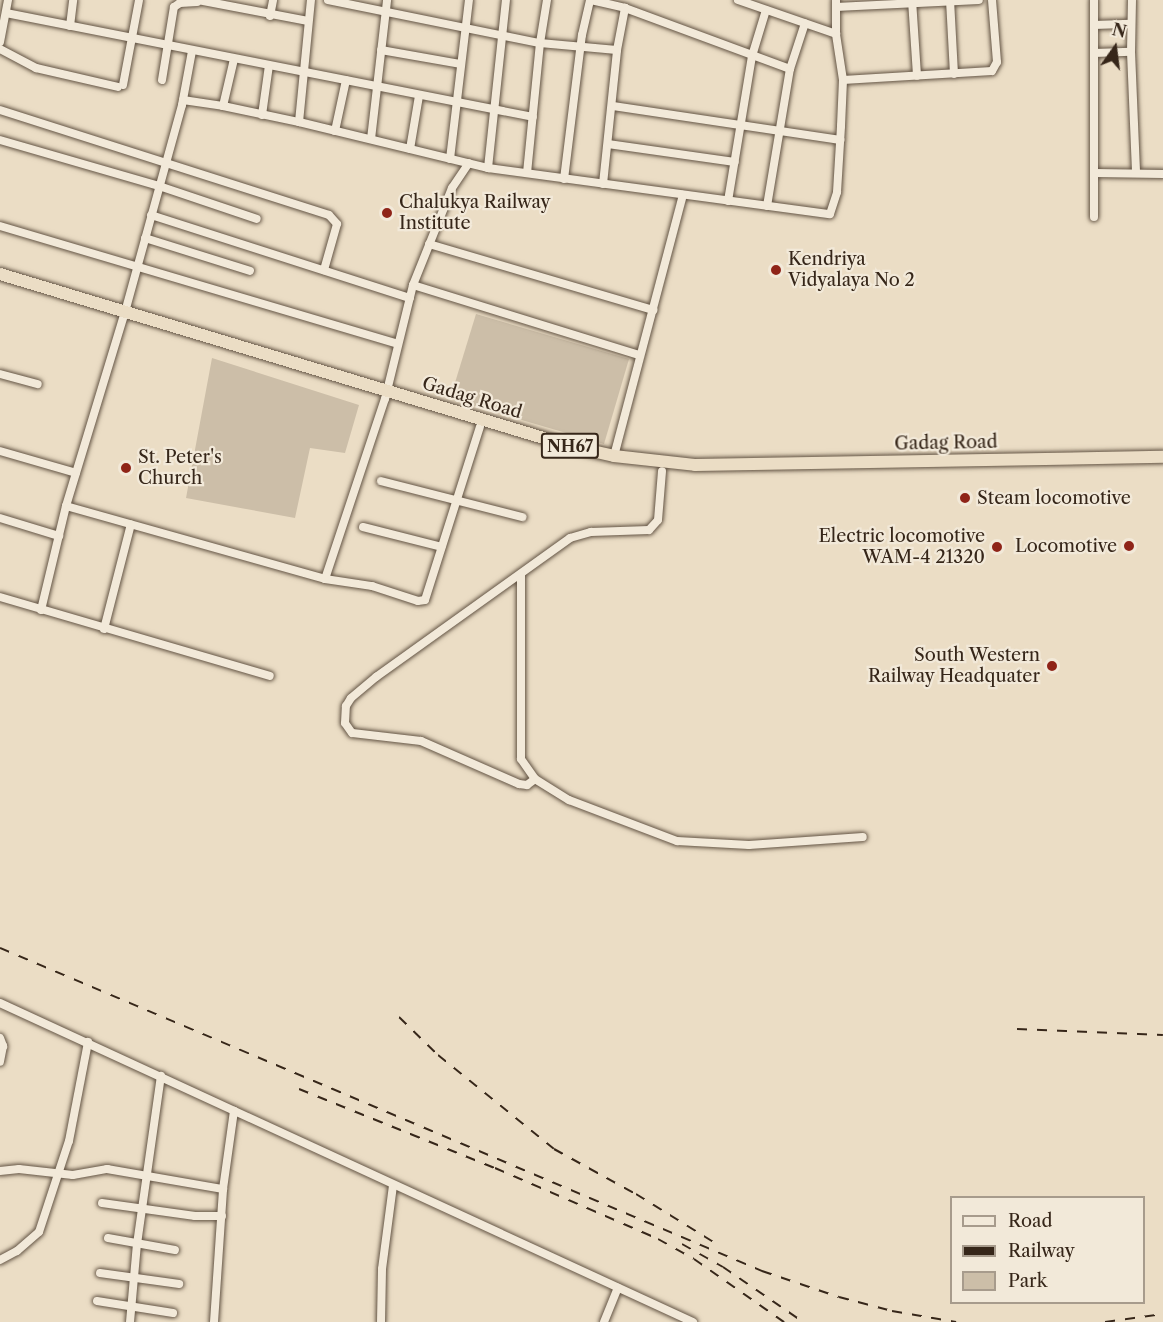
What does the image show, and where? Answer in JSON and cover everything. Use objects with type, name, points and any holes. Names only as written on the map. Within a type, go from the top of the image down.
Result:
[{"type":"highway","name":"Gadag Road","points":[[0,274],[124,315],[386,395],[614,456],[695,465],[1163,457]]},
{"type":"highway","name":"Gadag Road","points":[[0,283],[124,315]]},
{"type":"highway","name":"Gadag Road","points":[[386,395],[579,457],[662,471],[695,473],[1163,465]]},
{"type":"street","points":[[0,42],[8,0]]},
{"type":"street","points":[[70,26],[73,0]]},
{"type":"street","points":[[0,49],[36,69],[120,86],[139,0]]},
{"type":"street","points":[[270,16],[273,0]]},
{"type":"street","points":[[299,122],[311,0]]},
{"type":"street","points":[[328,0],[347,2],[385,12],[540,43],[616,50]]},
{"type":"street","points":[[371,139],[387,0]]},
{"type":"street","points":[[450,159],[469,0]]},
{"type":"street","points":[[488,168],[506,0]]},
{"type":"street","points":[[527,174],[540,43],[547,0]]},
{"type":"street","points":[[564,179],[580,48],[590,0],[628,9],[790,69]]},
{"type":"street","points":[[603,184],[613,106],[616,50],[628,9],[634,0]]},
{"type":"street","points":[[738,0],[836,34]]},
{"type":"street","points":[[183,100],[299,122],[488,168],[830,214],[837,192],[843,80],[836,34],[836,3],[979,0]]},
{"type":"street","points":[[843,80],[954,74],[995,69],[997,62],[992,0]]},
{"type":"street","points":[[1094,0],[1094,217]]},
{"type":"street","points":[[1132,0],[1131,52],[1136,173]]},
{"type":"street","points":[[162,80],[165,45],[174,7],[180,3],[197,1],[270,16],[308,21]]},
{"type":"street","points":[[950,1],[954,74]]},
{"type":"street","points":[[912,2],[916,76]]},
{"type":"street","points":[[728,201],[752,56],[766,10]]},
{"type":"street","points":[[6,13],[533,117]]},
{"type":"street","points":[[767,206],[790,69],[805,23]]},
{"type":"street","points":[[1094,25],[1131,24]]},
{"type":"street","points":[[381,50],[460,64]]},
{"type":"street","points":[[41,610],[66,506],[124,315],[183,100],[192,51]]},
{"type":"street","points":[[1094,53],[1131,52]]},
{"type":"street","points":[[223,106],[234,59]]},
{"type":"street","points":[[262,115],[269,65]]},
{"type":"street","points":[[335,131],[346,80]]},
{"type":"street","points":[[410,149],[419,96]]},
{"type":"street","points":[[613,106],[840,140]]},
{"type":"street","points":[[0,110],[166,161],[334,217],[336,230],[324,270]]},
{"type":"street","points":[[0,140],[159,186],[257,219]]},
{"type":"street","points":[[608,144],[735,162]]},
{"type":"street","points":[[325,579],[386,395],[413,285],[452,188],[469,164]]},
{"type":"street","points":[[1095,173],[1163,174]]},
{"type":"street","points":[[614,456],[682,195]]},
{"type":"street","points":[[151,215],[410,298]]},
{"type":"street","points":[[0,226],[398,344]]},
{"type":"street","points":[[145,238],[250,271]]},
{"type":"street","points":[[429,244],[653,310]]},
{"type":"street","points":[[413,285],[639,355]]},
{"type":"street","points":[[0,374],[38,384]]},
{"type":"street","points":[[66,506],[325,579],[372,586],[422,602],[428,595],[480,427]]},
{"type":"street","points":[[0,451],[76,473]]},
{"type":"street","points":[[535,779],[527,784],[519,784],[421,741],[359,736],[348,730],[344,715],[351,698],[376,677],[570,538],[581,534],[649,530],[658,520],[662,471]]},
{"type":"street","points":[[381,481],[522,517]]},
{"type":"street","points":[[0,518],[59,536]]},
{"type":"street","points":[[104,629],[130,524]]},
{"type":"street","points":[[363,527],[442,547]]},
{"type":"street","points":[[521,574],[521,759],[535,779],[569,800],[677,841],[749,844],[862,837]]},
{"type":"street","points":[[0,597],[270,676]]},
{"type":"street","points":[[0,1002],[693,1322]]},
{"type":"street","points":[[0,1038],[3,1046],[0,1062]]},
{"type":"street","points":[[0,1260],[17,1251],[39,1232],[69,1141],[88,1042]]},
{"type":"street","points":[[129,1322],[137,1244],[161,1076]]},
{"type":"street","points":[[214,1322],[224,1189],[234,1111]]},
{"type":"street","points":[[0,1171],[19,1169],[58,1174],[106,1169],[224,1189]]},
{"type":"street","points":[[381,1322],[382,1269],[393,1185]]},
{"type":"street","points":[[102,1203],[222,1216]]},
{"type":"street","points":[[108,1238],[175,1250]]},
{"type":"street","points":[[100,1273],[178,1284]]},
{"type":"street","points":[[604,1322],[618,1288]]},
{"type":"street","points":[[97,1301],[173,1313]]},
{"type":"green space","points":[[476,314],[629,359],[604,444],[450,399]]},
{"type":"green space","points":[[212,358],[359,405],[345,453],[310,448],[295,518],[186,498]]},
{"type":"railway","points":[[0,948],[762,1271],[839,1297],[892,1311],[956,1322]]},
{"type":"railway","points":[[399,1017],[438,1055],[554,1149],[636,1194],[715,1243]]},
{"type":"railway","points":[[1017,1029],[1163,1035]]},
{"type":"railway","points":[[299,1089],[495,1168],[658,1239],[694,1259],[784,1322]]},
{"type":"railway","points":[[682,1244],[723,1267],[803,1322]]},
{"type":"railway","points":[[1105,1322],[1163,1314]]},
{"type":"place","name":"Chalukya Railway Institute","points":[[387,213]]},
{"type":"place","name":"Kendriya Vidyalaya No 2","points":[[776,270]]},
{"type":"place","name":"St. Peter's Church","points":[[126,468]]},
{"type":"place","name":"Steam locomotive","points":[[965,498]]},
{"type":"place","name":"Locomotive","points":[[1129,546]]},
{"type":"place","name":"Electric locomotive WAM-4 21320","points":[[997,547]]},
{"type":"place","name":"South Western Railway Headquater","points":[[1052,666]]}]
